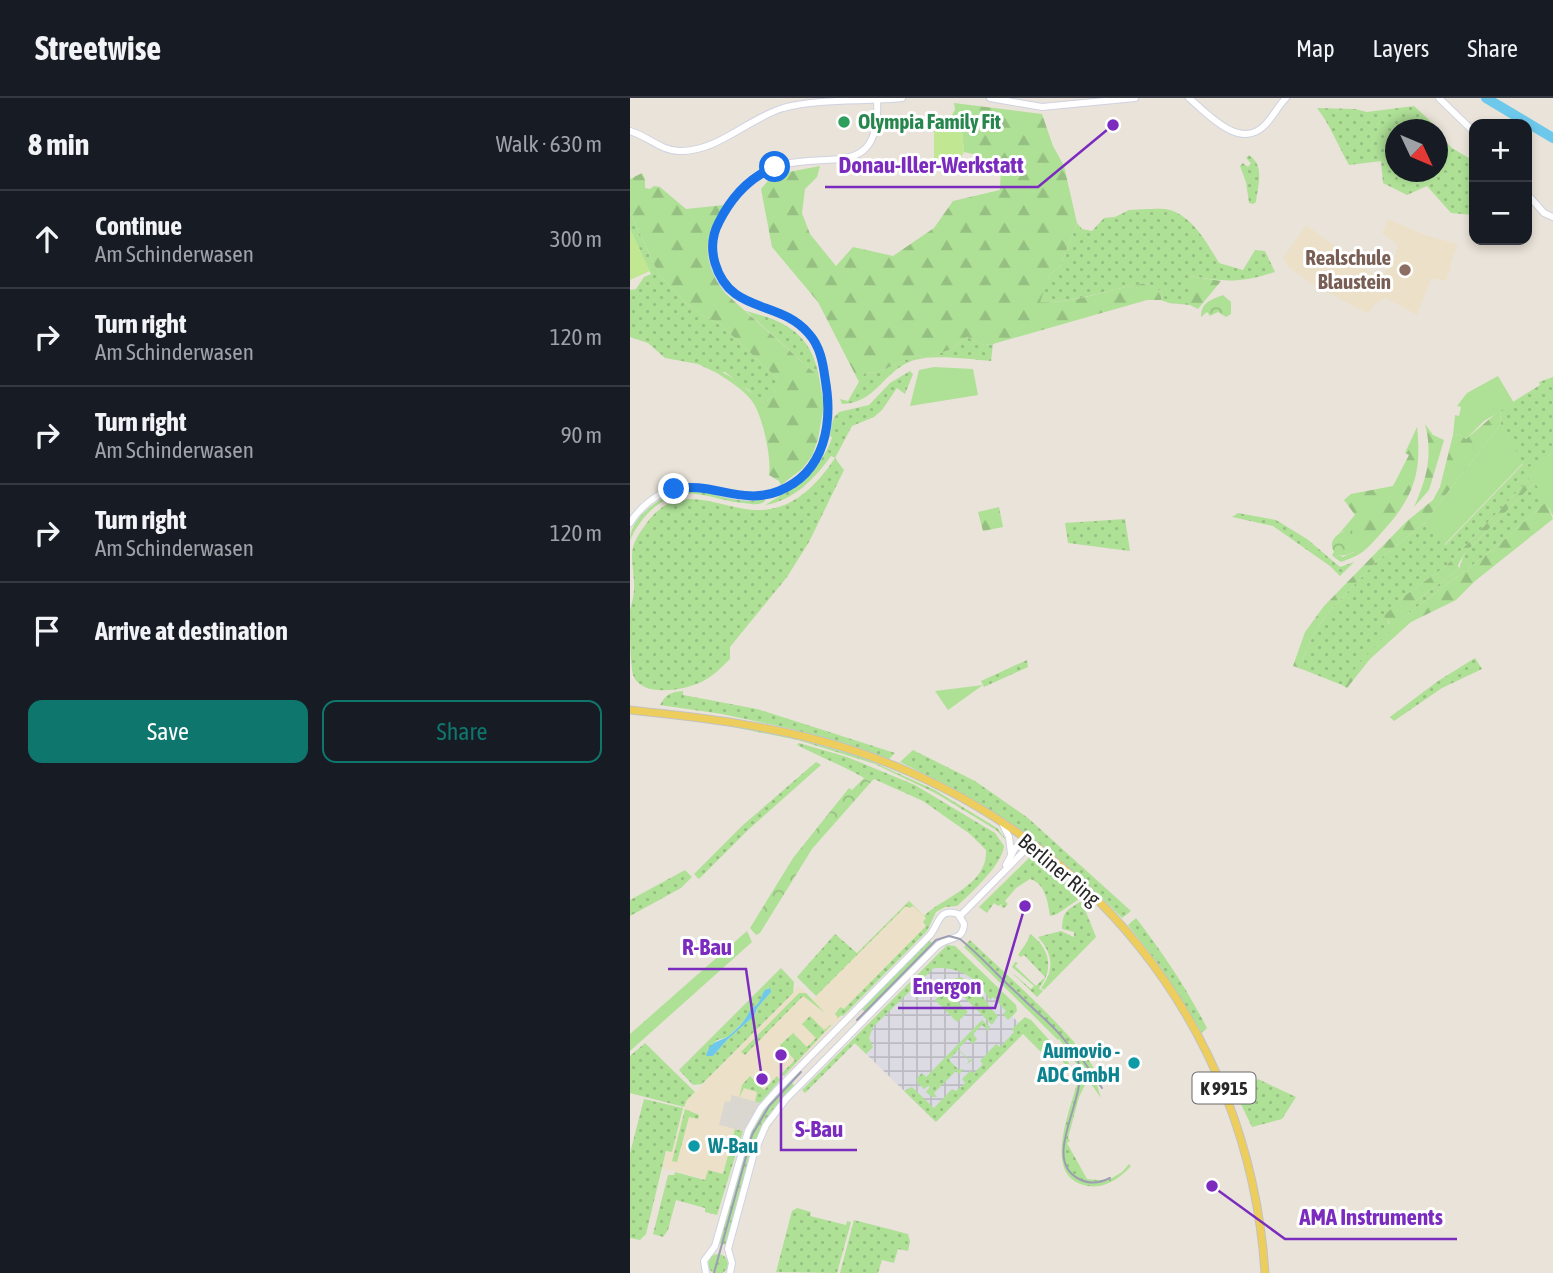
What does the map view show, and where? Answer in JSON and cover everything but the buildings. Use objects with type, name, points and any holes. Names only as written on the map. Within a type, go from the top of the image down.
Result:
[{"type":"main road","name":"Berliner Ring","points":[[630,710],[758,726],[845,748],[926,781],[1001,823],[1072,876],[1127,932],[1157,969],[1197,1031],[1220,1078],[1237,1123],[1255,1197],[1265,1273]]},
{"type":"street","points":[[630,131],[668,150],[690,151],[714,144],[783,108],[902,98]]},
{"type":"street","points":[[990,98],[1042,107],[1135,98]]},
{"type":"street","points":[[1189,98],[1232,132],[1248,134],[1266,124],[1286,98]]},
{"type":"street","points":[[1439,98],[1469,127]]},
{"type":"street","points":[[631,522],[638,511],[658,495],[683,487],[704,488],[746,497],[777,492],[801,477],[820,453],[830,406],[817,346],[808,332],[794,320],[747,303],[730,290],[715,265],[713,242],[723,213],[742,189],[758,175],[784,165],[843,160],[863,150],[875,129],[877,100]]},
{"type":"street","points":[[1532,200],[1544,213],[1553,217]]},
{"type":"street","points":[[1001,823],[1010,836],[1011,856]]},
{"type":"street","points":[[1001,873],[1018,845],[1029,842]]},
{"type":"street","points":[[960,916],[1029,842]]},
{"type":"street","points":[[730,1273],[732,1263],[728,1249],[754,1153],[771,1117],[937,946],[962,933],[964,924],[960,916],[953,912],[944,913],[937,919],[939,935],[948,940]]},
{"type":"street","points":[[706,1272],[704,1261],[715,1246],[743,1144],[761,1108],[936,926]]},
{"type":"street","points":[[711,1253],[722,1252],[729,1257]]},
{"type":"shaded area","points":[[1388,219],[1425,235],[1457,244],[1446,281],[1431,278],[1417,315],[1386,298],[1366,313],[1311,283],[1288,267],[1283,258],[1306,225],[1380,279],[1394,262],[1397,244],[1382,233]]},
{"type":"shaded area","points":[[909,901],[931,922],[929,928],[762,1099],[741,1135],[727,1185],[662,1168],[667,1151],[672,1152],[687,1100],[799,986],[813,999]]},
{"type":"shaded area","points":[[939,957],[970,967],[1016,1012],[1012,1016],[1026,1030],[936,1122],[855,1043]]},
{"type":"shaded area","points":[[732,1095],[760,1103],[743,1131],[719,1125],[725,1101],[730,1102]]},
{"type":"green space","points":[[954,103],[1042,114],[1053,146],[1064,166],[1077,223],[1060,267],[1050,274],[1040,302],[1067,301],[1147,283],[1162,292],[1161,300],[1147,300],[993,344],[984,345],[967,337],[952,349],[925,358],[917,355],[878,372],[865,373],[859,382],[818,302],[772,247],[761,189],[773,175],[820,166],[817,177],[805,189],[802,213],[810,234],[836,266],[853,247],[893,256],[934,228],[953,201],[1000,190],[1001,164],[987,165],[973,154],[964,152],[961,121],[934,131],[934,117],[952,115],[955,110]]},
{"type":"green space","points":[[1414,106],[1428,119],[1385,119],[1385,182],[1448,182],[1448,144],[1469,158],[1469,215],[1451,213],[1427,186],[1407,195],[1383,183],[1381,161],[1349,165],[1317,108],[1367,112]]},
{"type":"green space","points":[[961,120],[964,152],[955,168],[934,169],[934,131],[937,131],[941,124]]},
{"type":"green space","points":[[1249,155],[1259,170],[1256,202],[1253,204],[1249,203],[1240,166],[1243,163],[1248,167],[1251,163],[1246,158]]},
{"type":"green space","points":[[642,173],[645,188],[660,187],[686,209],[724,205],[712,228],[708,249],[717,282],[725,293],[819,377],[824,405],[818,439],[812,456],[802,469],[781,485],[769,475],[768,448],[756,407],[736,386],[717,373],[720,371],[740,382],[765,403],[776,391],[774,386],[778,379],[719,323],[705,317],[686,303],[659,275],[630,212],[630,179]]},
{"type":"green space","points":[[1168,209],[1186,218],[1210,247],[1219,263],[1243,270],[1255,250],[1265,251],[1275,272],[1233,280],[1190,276],[1190,305],[1161,300],[1162,292],[1147,283],[1066,301],[1039,302],[1050,274],[1060,267],[1077,223],[1082,229],[1092,231],[1104,218],[1115,217],[1129,210]]},
{"type":"green space","points":[[630,212],[659,275],[686,303],[705,317],[719,323],[778,379],[776,391],[765,403],[725,372],[717,373],[698,364],[665,358],[648,343],[630,337],[630,290],[636,289],[644,277],[651,274],[630,229]]},
{"type":"green space","points":[[630,229],[650,271],[630,280]]},
{"type":"green space","points":[[1189,276],[1221,281],[1198,309],[1190,305]]},
{"type":"green space","points":[[1223,295],[1231,302],[1231,314],[1226,317],[1218,312],[1210,316],[1207,312],[1201,317],[1205,305]]},
{"type":"green space","points":[[746,311],[773,319],[803,339],[810,350],[819,377]]},
{"type":"green space","points":[[967,337],[984,345],[993,344],[991,361],[949,357],[917,359],[899,367],[862,399],[842,404],[840,399],[848,401],[864,373],[878,372],[917,355],[925,358],[952,349]]},
{"type":"green space","points":[[934,367],[973,369],[978,395],[910,406],[919,370]]},
{"type":"green space","points":[[910,371],[913,374],[905,394],[897,388],[874,417],[852,426],[835,458],[831,456],[818,473],[795,493],[765,505],[796,485],[821,460],[832,438],[829,434],[834,417],[839,412],[869,405],[890,383]]},
{"type":"green space","points":[[1498,376],[1514,403],[1484,421],[1466,439],[1459,434],[1453,435],[1455,415],[1459,416],[1461,407],[1457,406],[1467,393]]},
{"type":"green space","points":[[1553,377],[1553,453],[1528,468],[1532,476],[1446,566],[1403,597],[1385,616],[1389,624],[1459,569],[1464,554],[1535,482],[1546,502],[1495,548],[1405,616],[1342,685],[1299,668],[1314,633],[1327,614],[1375,563],[1424,523],[1445,545],[1523,464],[1501,424],[1500,410],[1540,385],[1539,382]]},
{"type":"green space","points":[[1500,410],[1501,424],[1424,523],[1375,563],[1327,614],[1314,633],[1299,668],[1293,666],[1305,632],[1324,606],[1406,522],[1433,500],[1440,487],[1453,435],[1459,434],[1466,439]]},
{"type":"green space","points":[[1425,424],[1433,435],[1444,440],[1429,490],[1414,507],[1427,466]]},
{"type":"green space","points":[[1501,424],[1523,463],[1444,545],[1424,523]]},
{"type":"green space","points":[[1417,427],[1417,471],[1409,495],[1394,519],[1369,547],[1341,562],[1335,558],[1338,555],[1343,557],[1354,552],[1343,531],[1337,536],[1355,515],[1344,500],[1351,494],[1393,486],[1409,455],[1405,453]]},
{"type":"green space","points":[[1553,453],[1553,516],[1527,468]]},
{"type":"green space","points":[[835,458],[844,470],[809,542],[787,577],[730,647],[730,659],[708,678],[688,687],[655,690],[638,683],[633,675],[631,652],[630,611],[634,595],[632,552],[649,520],[663,507],[678,500],[709,501],[758,510],[784,505],[810,489]]},
{"type":"green space","points":[[1532,476],[1535,482],[1464,554],[1458,565],[1459,569],[1390,624],[1384,616],[1403,597],[1446,566]]},
{"type":"green space","points":[[685,490],[738,500],[765,498],[765,501],[753,504],[696,494],[675,496],[648,513],[630,540],[642,515],[658,501]]},
{"type":"green space","points":[[1546,502],[1553,519],[1475,581],[1456,600],[1411,622],[1370,659],[1347,688],[1342,685],[1405,616],[1495,548]]},
{"type":"green space","points":[[999,507],[1003,527],[983,531],[978,512]]},
{"type":"green space","points":[[1238,513],[1276,520],[1307,539],[1340,567],[1354,562],[1340,576],[1273,526],[1232,517]]},
{"type":"green space","points":[[1125,519],[1130,551],[1068,543],[1065,523]]},
{"type":"green space","points":[[1351,530],[1360,538],[1359,547],[1349,554],[1335,558],[1332,555],[1333,540],[1342,532]]},
{"type":"green space","points":[[1475,658],[1482,669],[1442,688],[1394,721],[1390,717],[1438,681]]},
{"type":"green space","points":[[1027,660],[1028,667],[984,687],[981,681]]},
{"type":"green space","points":[[983,685],[948,710],[935,691]]},
{"type":"green space","points":[[683,691],[683,695],[757,709],[895,753],[889,759],[792,729],[722,714],[660,705],[669,694]]},
{"type":"green space","points":[[718,724],[769,731],[862,757],[935,790],[997,828],[1008,842],[996,830],[937,794],[875,764],[798,740]]},
{"type":"green space","points":[[799,743],[847,757],[915,785],[995,833],[1004,846],[998,862],[977,886],[957,906],[945,907],[936,912],[927,931],[838,1018],[835,1014],[840,1007],[844,1009],[926,926],[923,922],[926,918],[913,906],[906,906],[816,996],[797,977],[835,934],[857,953],[909,901],[924,916],[973,881],[985,862],[986,850],[970,834],[923,801],[874,779],[871,782],[797,745]]},
{"type":"green space","points":[[913,750],[975,781],[1028,818],[1131,911],[1122,918],[1071,871],[1018,830],[961,794],[900,762]]},
{"type":"green space","points":[[816,762],[821,765],[748,830],[699,879],[694,874],[743,825]]},
{"type":"green space","points":[[864,778],[871,782],[812,849],[760,933],[756,935],[750,928],[793,858],[849,788],[852,790]]},
{"type":"green space","points":[[1030,857],[1050,868],[1079,895],[1079,899],[1050,916],[1042,889],[1030,879],[1016,888],[1005,901],[1008,904],[1004,908],[1001,907],[1002,904],[998,906],[994,903],[987,913],[979,907]]},
{"type":"green space","points":[[685,870],[692,877],[681,888],[630,916],[630,900]]},
{"type":"green space","points":[[1080,902],[1096,937],[1044,990],[1041,988],[1049,975],[1050,962],[1047,950],[1038,937],[1061,931],[1074,937],[1074,932],[1062,929],[1063,918],[1068,910]]},
{"type":"green space","points":[[1136,918],[1191,999],[1207,1028],[1202,1033],[1159,965],[1128,925]]},
{"type":"green space","points":[[747,931],[752,942],[630,1051],[630,1034]]},
{"type":"green space","points":[[1030,934],[1042,945],[1048,959],[1047,973],[1044,981],[1039,988],[1043,991],[1037,997],[1010,971],[1031,989],[1034,986],[1012,967],[1015,962],[1018,963],[1015,966],[1036,986],[1045,977],[1024,955],[1018,955]]},
{"type":"green space","points":[[928,939],[935,946],[866,1013],[862,1009],[865,1005]]},
{"type":"green space","points":[[970,940],[1043,1009],[1082,1051],[1094,1068],[1099,1081],[1088,1067],[1101,1098],[1059,1039],[964,947]]},
{"type":"green space","points":[[947,945],[955,946],[1016,1005],[1017,1011],[1008,1020],[1003,1014],[1006,1011],[993,997],[990,1000],[967,975],[952,969],[934,968],[873,1027],[869,1038],[873,1047],[866,1054],[855,1043],[805,1093],[802,1090]]},
{"type":"green space","points":[[781,968],[794,982],[793,993],[702,1084],[693,1085],[679,1070]],"holes":[[[769,988],[771,992],[757,1008],[756,1014],[713,1056],[707,1051],[717,1040],[728,1037],[742,1023],[760,1001],[765,990]]]},
{"type":"green space","points":[[960,977],[977,989],[998,1016],[992,1025],[948,981]]},
{"type":"green space","points":[[945,990],[968,1012],[957,1022],[935,1000]]},
{"type":"green space","points":[[799,993],[806,993],[825,1013],[803,996],[745,1055],[741,1052]]},
{"type":"green space","points":[[810,1016],[824,1030],[832,1024],[784,1076],[781,1074],[795,1060],[780,1045],[793,1033],[807,1047],[816,1038],[802,1024]]},
{"type":"green space","points":[[1025,1017],[1031,1020],[1062,1054],[1085,1085],[1068,1138],[1070,1141],[1067,1143],[1087,1179],[1107,1181],[1129,1164],[1131,1166],[1112,1182],[1088,1186],[1074,1180],[1065,1170],[1062,1141],[1078,1080],[1050,1046],[1042,1053],[1023,1034],[936,1122],[904,1091],[912,1087],[934,1108],[952,1089],[956,1091],[965,1083],[962,1079],[970,1071],[974,1073],[983,1064],[980,1061],[996,1044],[1000,1047],[1014,1032],[1012,1029]]},
{"type":"green space","points":[[982,1020],[990,1027],[985,1033],[987,1029],[982,1025],[973,1034],[977,1039],[973,1044],[968,1039],[958,1049],[970,1060],[974,1059],[967,1064],[969,1060],[958,1050],[949,1060],[959,1070],[964,1069],[959,1074],[956,1071],[934,1093],[937,1097],[932,1097],[926,1092],[930,1087],[924,1089],[917,1082],[917,1078],[922,1073],[926,1077]]},
{"type":"green space","points":[[645,1043],[695,1092],[684,1107],[630,1093],[630,1056]]},
{"type":"green space","points":[[750,1076],[764,1090],[777,1076],[780,1080],[760,1103],[755,1102],[757,1092],[744,1088],[739,1098],[742,1085]]},
{"type":"green space","points":[[1258,1079],[1296,1097],[1282,1119],[1252,1127],[1237,1096]]},
{"type":"green space","points":[[790,1081],[794,1085],[792,1089],[761,1131],[727,1245],[718,1243],[752,1127],[754,1128],[761,1112]]},
{"type":"green space","points":[[644,1099],[683,1108],[672,1152],[666,1151],[646,1234],[640,1240],[630,1238],[630,1153]]},
{"type":"green space","points":[[685,1109],[699,1115],[698,1119],[689,1117],[677,1162],[672,1161]]},
{"type":"green space","points":[[735,1129],[743,1131],[717,1215],[705,1212],[705,1208],[676,1200],[668,1230],[663,1237],[653,1234],[668,1175],[674,1175],[675,1172],[705,1180],[708,1170],[723,1174]]},
{"type":"green space","points":[[797,1208],[811,1212],[810,1216],[846,1225],[847,1221],[851,1222],[837,1273],[776,1272],[792,1211]]},
{"type":"green space","points":[[854,1220],[908,1234],[908,1251],[898,1249],[894,1263],[882,1260],[878,1273],[840,1273]]},
{"type":"green space","points":[[714,1254],[722,1254],[728,1264],[722,1274],[714,1274],[708,1268],[708,1260]]},
{"type":"water","points":[[770,988],[771,992],[757,1008],[755,1015],[713,1056],[706,1056],[713,1044],[740,1026],[751,1008],[759,1003],[765,990]]},
{"type":"waterway","points":[[1486,98],[1553,138]]},
{"type":"tram line","points":[[857,1020],[936,940],[949,936],[960,939],[1051,1025],[1072,1050],[1080,1073],[1064,1156],[1068,1169],[1079,1179],[1095,1183],[1110,1178]]},
{"type":"tram line","points":[[1080,1056],[1102,1088]]},
{"type":"tram line","points":[[714,1273],[752,1135],[769,1106],[801,1072]]},
{"type":"place","name":"Olympia Family Fit","points":[[844,122]]},
{"type":"place","name":"Donau-Iller-Werkstatt","points":[[1113,125]]},
{"type":"place","name":"Realschule Blaustein","points":[[1405,270]]},
{"type":"place","name":"Energon","points":[[1025,906]]},
{"type":"place","name":"S-Bau","points":[[781,1055]]},
{"type":"place","name":"Aumovio - ADC GmbH","points":[[1134,1063]]},
{"type":"place","name":"R-Bau","points":[[762,1079]]},
{"type":"place","name":"W-Bau","points":[[694,1146]]},
{"type":"place","name":"AMA Instruments","points":[[1212,1186]]},
{"type":"route","points":[[674,489],[694,486],[734,496],[765,496],[794,483],[820,453],[830,406],[820,354],[812,338],[789,317],[737,297],[723,281],[713,257],[715,232],[723,213],[742,189],[758,175],[775,167]]}]
